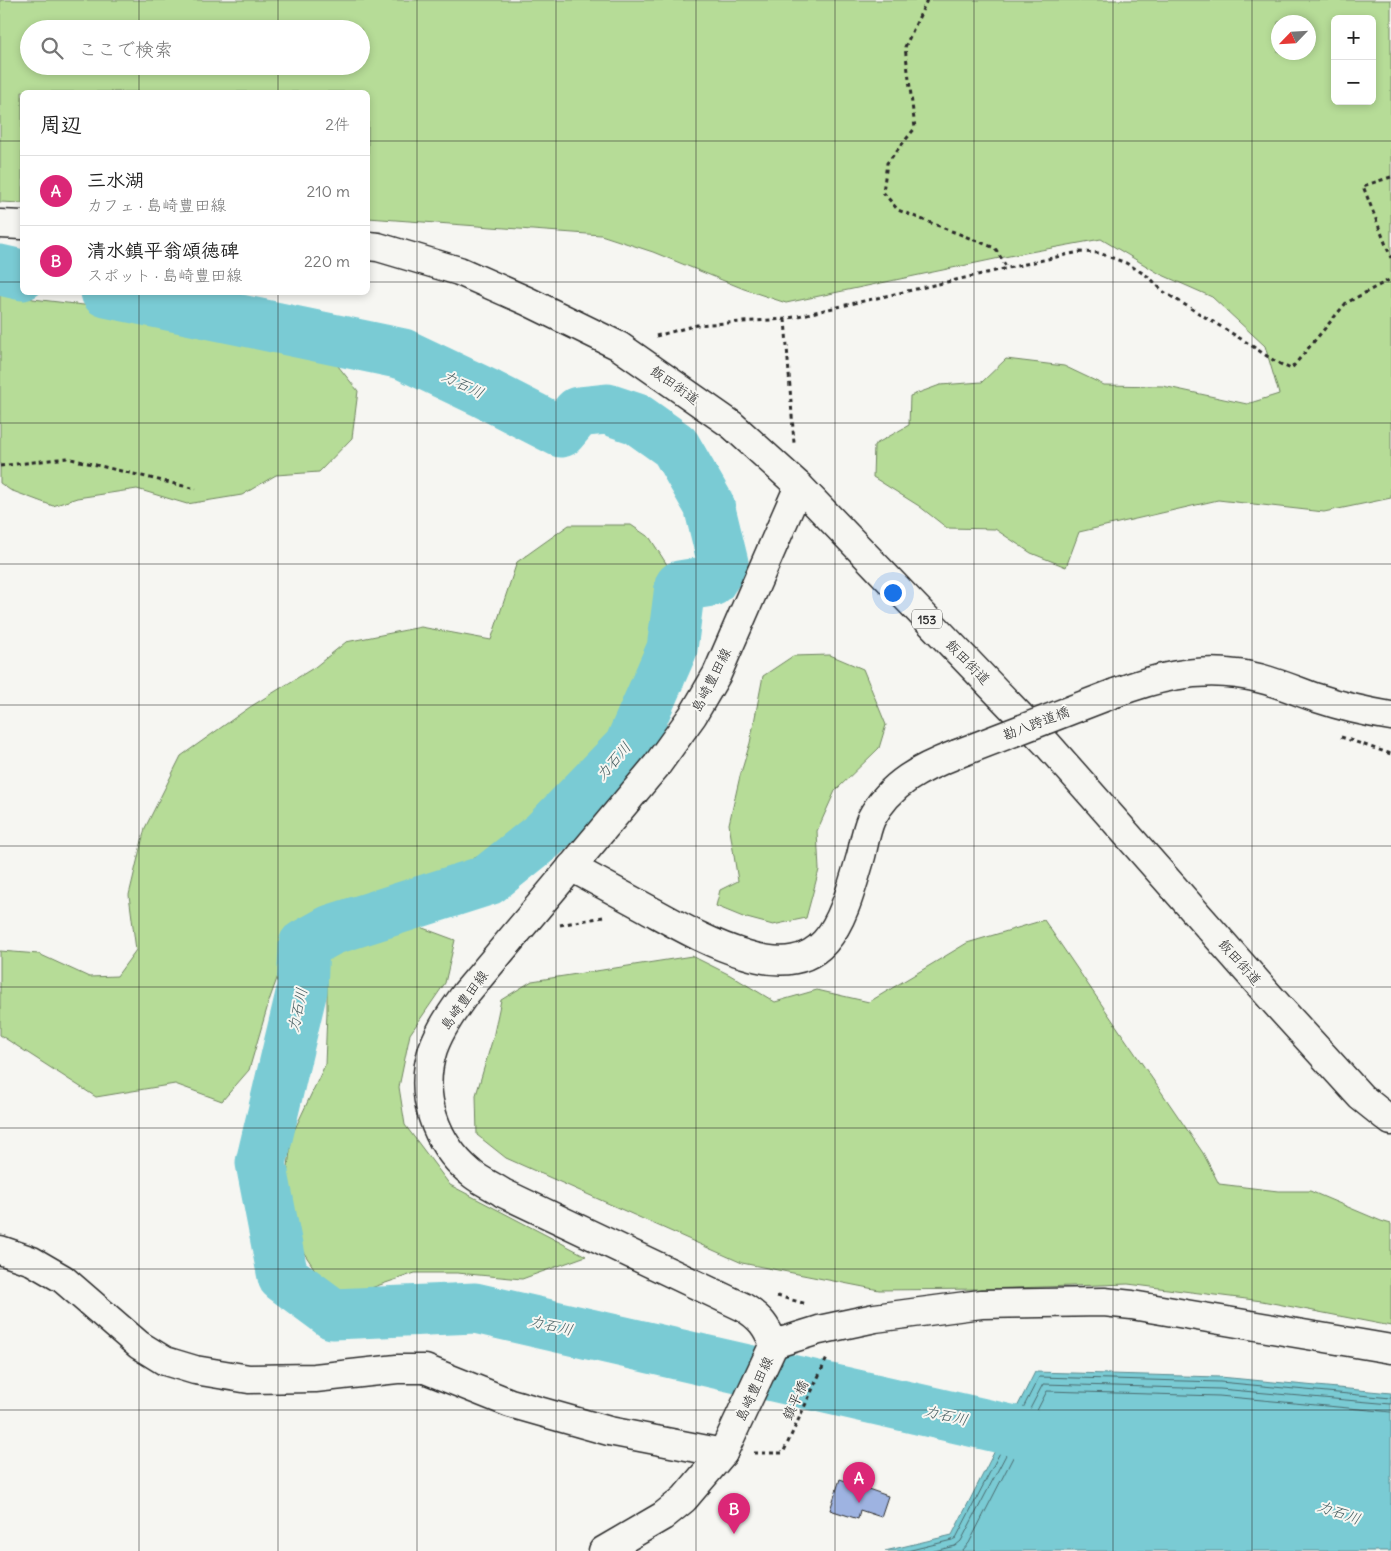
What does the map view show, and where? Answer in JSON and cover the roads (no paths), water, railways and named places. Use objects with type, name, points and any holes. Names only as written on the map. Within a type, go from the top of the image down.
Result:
[{"type":"main road","points":[[0,224],[20,225]]},
{"type":"main road","name":"飯田街道","points":[[370,246],[459,271],[528,301],[619,346],[732,425],[792,480],[1048,745],[1361,1097],[1391,1121]]},
{"type":"main road","name":"島崎豊田線","points":[[603,1551],[663,1516],[684,1499],[726,1449],[774,1344],[766,1325],[755,1314],[743,1307],[504,1193],[472,1174],[452,1155],[437,1131],[428,1104],[427,1077],[433,1049],[446,1021],[466,994],[658,765],[694,715],[717,674],[792,480]]},
{"type":"main road","name":"勘八跨道橋","points":[[571,868],[695,936],[765,960],[784,961],[802,959],[818,950],[832,935],[848,898],[871,820],[882,803],[896,787],[912,774],[931,764],[1114,693],[1156,678],[1181,674],[1231,673],[1262,679],[1356,709],[1391,716]]},
{"type":"main road","points":[[0,1250],[32,1261],[63,1279],[139,1345],[165,1361],[195,1370],[250,1379],[315,1378],[397,1369],[425,1369],[510,1403],[609,1430],[726,1449]]},
{"type":"main road","points":[[774,1344],[819,1330],[875,1318],[981,1304],[1104,1302],[1132,1305],[1391,1349]]},
{"type":"water","points":[[1035,1372],[1220,1377],[1391,1393],[1391,1551],[885,1551],[952,1535]]},
{"type":"waterway","name":"力石川","points":[[0,270],[20,275]]},
{"type":"waterway","name":"力石川","points":[[120,295],[403,354],[561,432],[578,412],[607,409],[637,419],[675,446],[709,505],[723,563],[711,581],[680,586],[672,649],[629,747],[544,835],[488,880],[331,930],[304,945],[302,990],[261,1163],[283,1277],[333,1314],[475,1308],[1076,1445]]},
{"type":"place","name":"三水湖","points":[[859,1503]]},
{"type":"place","name":"清水鎮平翁頌徳碑","points":[[734,1534]]}]
